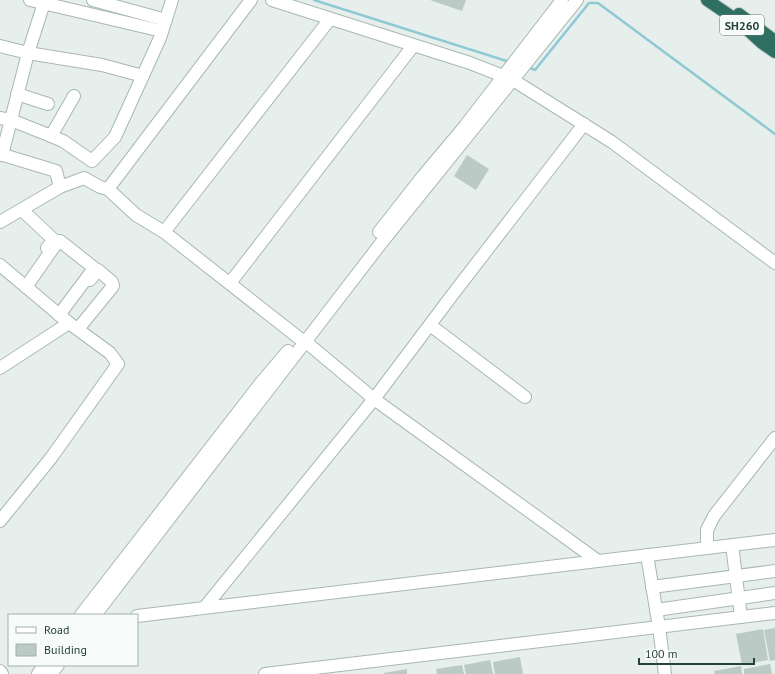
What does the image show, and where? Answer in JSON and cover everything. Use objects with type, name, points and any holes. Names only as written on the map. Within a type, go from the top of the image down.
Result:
[{"type":"highway","name":"SH260","points":[[707,0],[738,21],[762,43],[775,52]]},
{"type":"highway","points":[[721,0],[775,41]]},
{"type":"street","points":[[30,0],[164,25]]},
{"type":"street","points":[[93,0],[164,25]]},
{"type":"street","points":[[108,189],[251,0]]},
{"type":"street","points":[[272,0],[470,64],[508,78],[612,142],[775,263]]},
{"type":"street","points":[[96,614],[302,340],[382,242],[508,78],[562,0]]},
{"type":"street","points":[[508,78],[577,0]]},
{"type":"street","points":[[5,119],[63,141],[92,161],[114,137],[143,76],[164,25],[170,1]]},
{"type":"street","points":[[44,3],[17,94],[5,119],[1,154],[56,171],[60,187]]},
{"type":"street","points":[[164,232],[330,19]]},
{"type":"street","points":[[0,46],[28,53],[102,65],[143,76]]},
{"type":"street","points":[[230,283],[413,46]]},
{"type":"street","points":[[17,94],[48,104]]},
{"type":"street","points":[[51,136],[74,96]]},
{"type":"street","points":[[205,607],[374,399],[584,124]]},
{"type":"street","points":[[0,222],[60,187],[84,178],[100,187],[108,189],[136,215],[164,232],[230,283],[374,399],[598,561]]},
{"type":"street","points":[[22,210],[54,240],[23,284]]},
{"type":"street","points":[[0,368],[67,321],[93,267],[58,241],[23,284]]},
{"type":"street","points":[[0,265],[67,321],[110,352],[118,364],[51,458],[0,521]]},
{"type":"street","points":[[430,325],[525,397]]},
{"type":"street","points":[[82,614],[260,384],[302,340]]},
{"type":"street","points":[[707,548],[706,530],[714,516],[775,438]]},
{"type":"street","points":[[138,616],[775,540]]},
{"type":"street","points":[[732,545],[741,617]]},
{"type":"street","points":[[647,556],[665,674]]},
{"type":"street","points":[[652,587],[775,571]]},
{"type":"street","points":[[656,610],[775,592]]},
{"type":"street","points":[[265,674],[775,614]]},
{"type":"street","points":[[51,674],[57,666]]},
{"type":"building","points":[[430,0],[466,0],[462,11]]},
{"type":"building","points":[[467,155],[489,169],[476,190],[454,176]]},
{"type":"building","points":[[775,628],[775,660],[770,661],[764,630]]},
{"type":"building","points":[[763,629],[768,660],[742,665],[736,634]]},
{"type":"building","points":[[520,657],[523,674],[495,674],[493,662]]},
{"type":"building","points":[[490,660],[493,674],[466,674],[464,665]]},
{"type":"building","points":[[770,664],[772,674],[744,674],[744,669]]},
{"type":"building","points":[[462,665],[464,674],[437,674],[436,669]]},
{"type":"building","points":[[741,666],[742,674],[715,674],[714,671]]},
{"type":"building","points":[[407,669],[407,674],[384,674],[384,673]]},
{"type":"waterway","points":[[314,0],[510,62]]},
{"type":"waterway","points":[[528,67],[535,70],[589,3],[598,3],[775,134]]}]
